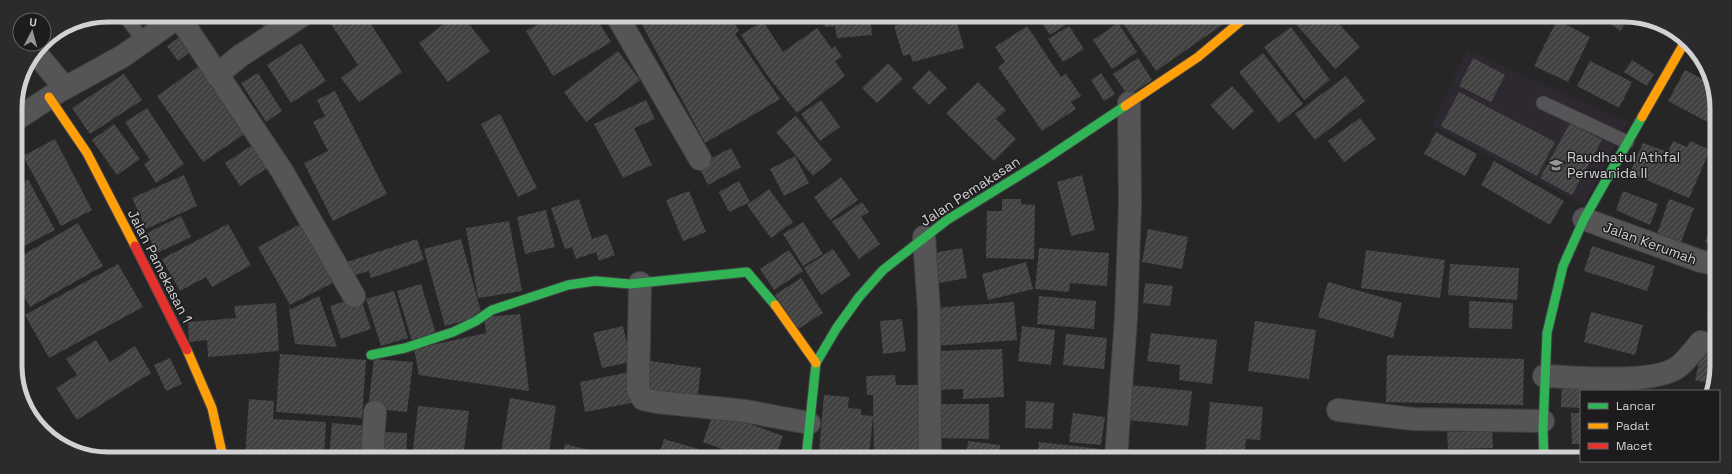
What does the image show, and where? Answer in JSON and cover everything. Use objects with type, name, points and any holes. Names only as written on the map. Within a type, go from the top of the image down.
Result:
[{"type":"street","points":[[22,115],[57,92],[123,56],[171,22]]},
{"type":"street","points":[[184,22],[217,75],[282,171],[354,296]]},
{"type":"street","points":[[217,75],[240,56],[292,22]]},
{"type":"street","points":[[621,22],[700,158]]},
{"type":"street","name":"Jalan Pemakasan","points":[[807,452],[816,363],[836,329],[859,297],[883,270],[947,220],[1041,162],[1198,57],[1240,22]]},
{"type":"street","points":[[1544,452],[1544,376],[1547,333],[1563,266],[1584,219],[1683,45]]},
{"type":"street","points":[[38,58],[57,92]]},
{"type":"street","name":"Jalan Pamekasan 1","points":[[57,92],[194,365],[212,408],[222,452]]},
{"type":"street","points":[[1116,452],[1126,318],[1130,206],[1129,103]]},
{"type":"street","name":"Jalan Kerumah","points":[[1584,219],[1700,261],[1710,263]]},
{"type":"street","points":[[924,237],[929,311],[930,452]]},
{"type":"street","points":[[371,355],[405,348],[453,332],[476,321],[492,310],[568,285],[595,281],[630,284],[747,272],[779,310],[816,363]]},
{"type":"street","points":[[640,283],[638,390],[643,399],[657,402],[745,411],[809,423]]},
{"type":"street","points":[[1544,376],[1636,378],[1663,375],[1678,367],[1701,342]]},
{"type":"street","points":[[1338,410],[1413,419],[1543,421]]},
{"type":"street","points":[[372,452],[375,412]]},
{"type":"lane","points":[[129,22],[144,41]]},
{"type":"lane","points":[[1543,104],[1627,142]]},
{"type":"shaded area","name":"Raudhatul Athfal Perwanida II","points":[[1467,50],[1627,122],[1584,205],[1432,126]]},
{"type":"building","points":[[261,22],[281,22],[267,31]]},
{"type":"building","points":[[330,22],[370,22],[402,72],[359,102],[341,78],[358,65]]},
{"type":"building","points":[[447,22],[467,22],[490,51],[448,82],[419,43]]},
{"type":"building","points":[[542,22],[599,22],[611,42],[553,76],[526,31]]},
{"type":"building","points":[[641,22],[734,22],[739,30],[735,34],[780,99],[705,143]]},
{"type":"building","points":[[764,22],[783,52],[817,28],[832,49],[835,46],[842,57],[835,61],[845,76],[797,113],[767,75],[741,35]]},
{"type":"building","points":[[825,22],[871,22],[872,35],[837,38],[835,26],[825,27]]},
{"type":"building","points":[[908,22],[957,22],[964,48],[913,62],[910,54],[903,56],[894,26]]},
{"type":"building","points":[[1041,22],[1070,22],[1050,35]]},
{"type":"building","points":[[1122,22],[1224,22],[1225,23],[1156,71]]},
{"type":"building","points":[[1294,22],[1337,22],[1360,47],[1335,69]]},
{"type":"building","points":[[1556,22],[1561,22],[1590,37],[1568,82],[1534,66]]},
{"type":"building","points":[[1608,22],[1626,22],[1620,31]]},
{"type":"building","points":[[1118,23],[1137,52],[1112,69],[1093,40]]},
{"type":"building","points":[[1027,26],[1061,77],[1066,74],[1081,96],[1071,102],[1076,109],[1042,131],[998,67],[1005,62],[995,47]]},
{"type":"building","points":[[1069,26],[1084,49],[1063,62],[1048,39]]},
{"type":"building","points":[[1291,27],[1330,80],[1304,100],[1264,47]]},
{"type":"building","points":[[180,37],[191,51],[178,61],[167,46]]},
{"type":"building","points":[[301,43],[326,81],[291,103],[267,65]]},
{"type":"building","points":[[618,51],[640,80],[586,122],[564,92]]},
{"type":"building","points":[[1263,53],[1303,104],[1279,123],[1239,72]]},
{"type":"building","points":[[1138,58],[1152,80],[1128,96],[1113,74]]},
{"type":"building","points":[[1473,58],[1505,75],[1491,102],[1459,86]]},
{"type":"building","points":[[1632,60],[1654,74],[1647,86],[1624,72]]},
{"type":"building","points":[[1590,61],[1632,82],[1619,108],[1577,86]]},
{"type":"building","points":[[888,63],[903,79],[877,103],[862,88]]},
{"type":"building","points":[[202,64],[249,131],[203,162],[157,96]]},
{"type":"building","points":[[929,70],[947,88],[929,105],[912,88]]},
{"type":"building","points":[[1685,70],[1705,80],[1710,102],[1710,123],[1668,101]]},
{"type":"building","points":[[258,73],[282,111],[266,122],[241,83]]},
{"type":"building","points":[[1101,73],[1115,94],[1104,101],[1091,80]]},
{"type":"building","points":[[124,74],[142,100],[90,134],[72,108]]},
{"type":"building","points":[[1346,76],[1365,101],[1315,140],[1295,114]]},
{"type":"building","points":[[978,82],[1006,110],[996,119],[1016,139],[994,161],[946,113]]},
{"type":"building","points":[[1232,86],[1254,111],[1233,130],[1210,105]]},
{"type":"building","points":[[335,91],[387,194],[333,221],[304,163],[328,151],[313,122],[325,116],[317,100]]},
{"type":"building","points":[[1459,92],[1555,142],[1537,176],[1441,126]]},
{"type":"building","points":[[646,100],[655,119],[634,128],[652,165],[623,178],[594,124]]},
{"type":"building","points":[[821,100],[840,127],[820,141],[801,114]]},
{"type":"building","points":[[147,108],[184,164],[156,183],[144,164],[150,160],[125,122]]},
{"type":"building","points":[[500,114],[537,188],[518,197],[481,124]]},
{"type":"building","points":[[796,116],[832,160],[813,176],[776,132]]},
{"type":"building","points":[[1360,118],[1376,139],[1344,162],[1328,141]]},
{"type":"building","points":[[1570,123],[1602,140],[1572,195],[1540,178]]},
{"type":"building","points":[[114,124],[140,159],[117,175],[92,140]]},
{"type":"building","points":[[1436,132],[1477,154],[1465,176],[1424,154]]},
{"type":"building","points":[[55,139],[92,210],[61,226],[23,156]]},
{"type":"building","points":[[1673,141],[1687,147],[1690,141],[1710,150],[1689,198],[1630,173],[1643,143],[1668,152]]},
{"type":"building","points":[[254,144],[270,166],[240,186],[225,163]]},
{"type":"building","points":[[731,148],[741,167],[708,185],[698,165]]},
{"type":"building","points":[[795,156],[809,183],[784,196],[770,169]]},
{"type":"building","points":[[1494,161],[1564,201],[1550,225],[1481,185]]},
{"type":"building","points":[[184,175],[197,206],[146,229],[132,198]]},
{"type":"building","points":[[1082,175],[1095,230],[1071,236],[1057,182]]},
{"type":"building","points":[[841,177],[858,200],[830,220],[814,197]]},
{"type":"building","points":[[28,179],[55,230],[22,247],[22,182]]},
{"type":"building","points":[[739,181],[750,202],[729,212],[719,192]]},
{"type":"building","points":[[769,189],[793,222],[771,238],[747,205]]},
{"type":"building","points":[[689,191],[706,232],[683,241],[666,200]]},
{"type":"building","points":[[1623,191],[1658,204],[1650,225],[1616,210]]},
{"type":"building","points":[[579,199],[592,239],[607,234],[615,255],[599,261],[596,252],[576,259],[572,247],[565,249],[551,208]]},
{"type":"building","points":[[1002,199],[1021,199],[1021,204],[1035,205],[1034,259],[986,258],[987,211],[1002,211]]},
{"type":"building","points":[[1669,199],[1694,208],[1680,245],[1656,237]]},
{"type":"building","points":[[862,202],[869,212],[861,217],[880,244],[859,259],[832,222]]},
{"type":"building","points":[[546,210],[555,247],[525,254],[517,217]]},
{"type":"building","points":[[181,216],[191,237],[157,253],[147,233]]},
{"type":"building","points":[[509,221],[522,291],[478,298],[466,228]]},
{"type":"building","points":[[304,222],[336,281],[290,305],[258,247]]},
{"type":"building","points":[[803,222],[823,254],[803,266],[783,234]]},
{"type":"building","points":[[78,223],[103,266],[30,307],[22,293],[22,256]]},
{"type":"building","points":[[228,224],[251,265],[212,287],[206,277],[180,291],[162,259]]},
{"type":"building","points":[[1148,229],[1188,237],[1182,269],[1142,262]]},
{"type":"building","points":[[1710,229],[1710,244],[1705,242]]},
{"type":"building","points":[[417,239],[424,260],[371,278],[369,271],[352,276],[347,262]]},
{"type":"building","points":[[461,239],[482,316],[445,326],[424,249]]},
{"type":"building","points":[[1592,246],[1655,266],[1647,291],[1584,271]]},
{"type":"building","points":[[962,248],[967,278],[933,284],[928,254]]},
{"type":"building","points":[[1039,248],[1109,253],[1107,286],[1070,283],[1069,292],[1035,289]]},
{"type":"building","points":[[833,249],[851,275],[821,295],[804,268]]},
{"type":"building","points":[[789,250],[803,271],[774,290],[760,269]]},
{"type":"building","points":[[1366,250],[1445,260],[1440,298],[1361,288]]},
{"type":"building","points":[[1026,262],[1033,289],[988,300],[982,274]]},
{"type":"building","points":[[118,264],[143,307],[49,358],[25,315]]},
{"type":"building","points":[[1450,264],[1519,268],[1517,300],[1448,295]]},
{"type":"building","points":[[801,278],[823,313],[798,329],[775,295]]},
{"type":"building","points":[[1328,282],[1402,303],[1393,338],[1318,317]]},
{"type":"building","points":[[1145,283],[1173,286],[1170,306],[1143,303]]},
{"type":"building","points":[[421,284],[436,334],[412,341],[397,291]]},
{"type":"building","points":[[1710,290],[1710,319],[1707,319]]},
{"type":"building","points":[[394,291],[408,338],[381,346],[366,299]]},
{"type":"building","points":[[319,296],[337,347],[295,344],[289,310]]},
{"type":"building","points":[[360,296],[371,329],[341,339],[330,306]]},
{"type":"building","points":[[1039,296],[1096,301],[1094,329],[1037,324]]},
{"type":"building","points":[[1469,301],[1513,303],[1512,329],[1469,328]]},
{"type":"building","points":[[1014,302],[1017,340],[936,346],[933,308]]},
{"type":"building","points":[[276,303],[279,351],[208,357],[207,340],[189,342],[188,322],[236,318],[234,306]]},
{"type":"building","points":[[1591,312],[1643,325],[1635,355],[1584,342]]},
{"type":"building","points":[[520,314],[529,391],[419,375],[414,349],[486,333],[484,317]]},
{"type":"building","points":[[902,319],[906,351],[883,354],[880,321]]},
{"type":"building","points":[[1255,321],[1316,330],[1309,379],[1248,371]]},
{"type":"building","points":[[623,326],[631,362],[602,368],[593,333]]},
{"type":"building","points":[[1022,326],[1055,330],[1051,365],[1018,361]]},
{"type":"building","points":[[1706,332],[1710,333],[1710,372],[1708,383],[1695,380]]},
{"type":"building","points":[[1151,333],[1217,340],[1212,384],[1179,380],[1180,365],[1147,361]]},
{"type":"building","points":[[1066,334],[1107,338],[1104,369],[1063,365]]},
{"type":"building","points":[[96,340],[110,362],[135,346],[151,373],[77,420],[56,388],[77,375],[66,359]]},
{"type":"building","points":[[1002,349],[1004,397],[963,399],[963,389],[936,390],[935,351]]},
{"type":"building","points":[[280,354],[366,360],[362,418],[276,412]]},
{"type":"building","points":[[1387,355],[1524,359],[1523,405],[1386,402]]},
{"type":"building","points":[[170,358],[182,384],[166,391],[154,365]]},
{"type":"building","points":[[374,359],[413,362],[407,412],[368,408]]},
{"type":"building","points":[[644,360],[701,368],[697,401],[640,393]]},
{"type":"building","points":[[630,372],[636,402],[585,412],[580,382]]},
{"type":"building","points":[[895,375],[896,385],[922,385],[923,452],[874,452],[873,395],[867,395],[866,376]]},
{"type":"building","points":[[1562,377],[1601,379],[1601,390],[1580,390],[1580,408],[1561,407]]},
{"type":"building","points":[[1642,380],[1642,390],[1609,390],[1608,381]]},
{"type":"building","points":[[1131,385],[1192,391],[1188,426],[1128,420]]},
{"type":"building","points":[[824,395],[849,397],[848,408],[861,409],[861,415],[873,416],[869,452],[819,452]]},
{"type":"building","points":[[510,398],[556,406],[549,452],[501,452]]},
{"type":"building","points":[[249,399],[274,401],[273,419],[326,422],[324,452],[245,452]]},
{"type":"building","points":[[1026,401],[1054,403],[1052,429],[1025,428]]},
{"type":"building","points":[[1210,402],[1263,407],[1260,440],[1246,439],[1245,452],[1205,452]]},
{"type":"building","points":[[938,404],[989,404],[989,439],[938,438]]},
{"type":"building","points":[[418,406],[469,411],[464,452],[413,452]]},
{"type":"building","points":[[714,411],[783,436],[777,452],[730,452],[703,442]]},
{"type":"building","points":[[1073,413],[1105,417],[1101,445],[1069,442]]},
{"type":"building","points":[[1571,413],[1580,413],[1580,444],[1572,444]]},
{"type":"building","points":[[1479,422],[1492,422],[1493,448],[1448,449],[1447,432],[1478,432]]},
{"type":"building","points":[[332,423],[368,426],[365,452],[329,452]]},
{"type":"building","points":[[382,432],[407,433],[406,452],[381,452]]},
{"type":"building","points":[[664,439],[698,449],[697,452],[660,452]]},
{"type":"building","points":[[968,441],[1000,445],[999,452],[967,452]]},
{"type":"building","points":[[1039,442],[1100,449],[1100,452],[1038,452]]},
{"type":"building","points":[[565,444],[597,452],[563,452]]},
{"type":"traffic: fast","points":[[807,452],[816,363],[836,329],[859,297],[883,270],[947,220],[1041,162],[1125,106]]},
{"type":"traffic: fast","points":[[1544,452],[1543,430],[1547,333],[1563,266],[1584,219],[1642,117]]},
{"type":"traffic: fast","points":[[371,355],[405,348],[453,332],[476,321],[492,310],[568,285],[595,281],[630,284],[747,272],[775,305]]},
{"type":"traffic: slow","points":[[1125,106],[1198,57],[1240,22]]},
{"type":"traffic: slow","points":[[1642,117],[1683,45]]},
{"type":"traffic: slow","points":[[49,97],[87,153],[135,246]]},
{"type":"traffic: slow","points":[[775,305],[816,363]]},
{"type":"traffic: slow","points":[[187,350],[212,408],[222,452]]},
{"type":"traffic: jam","points":[[135,246],[187,350]]},
{"type":"place","name":"Raudhatul Athfal Perwanida II","points":[[1556,165]]}]
